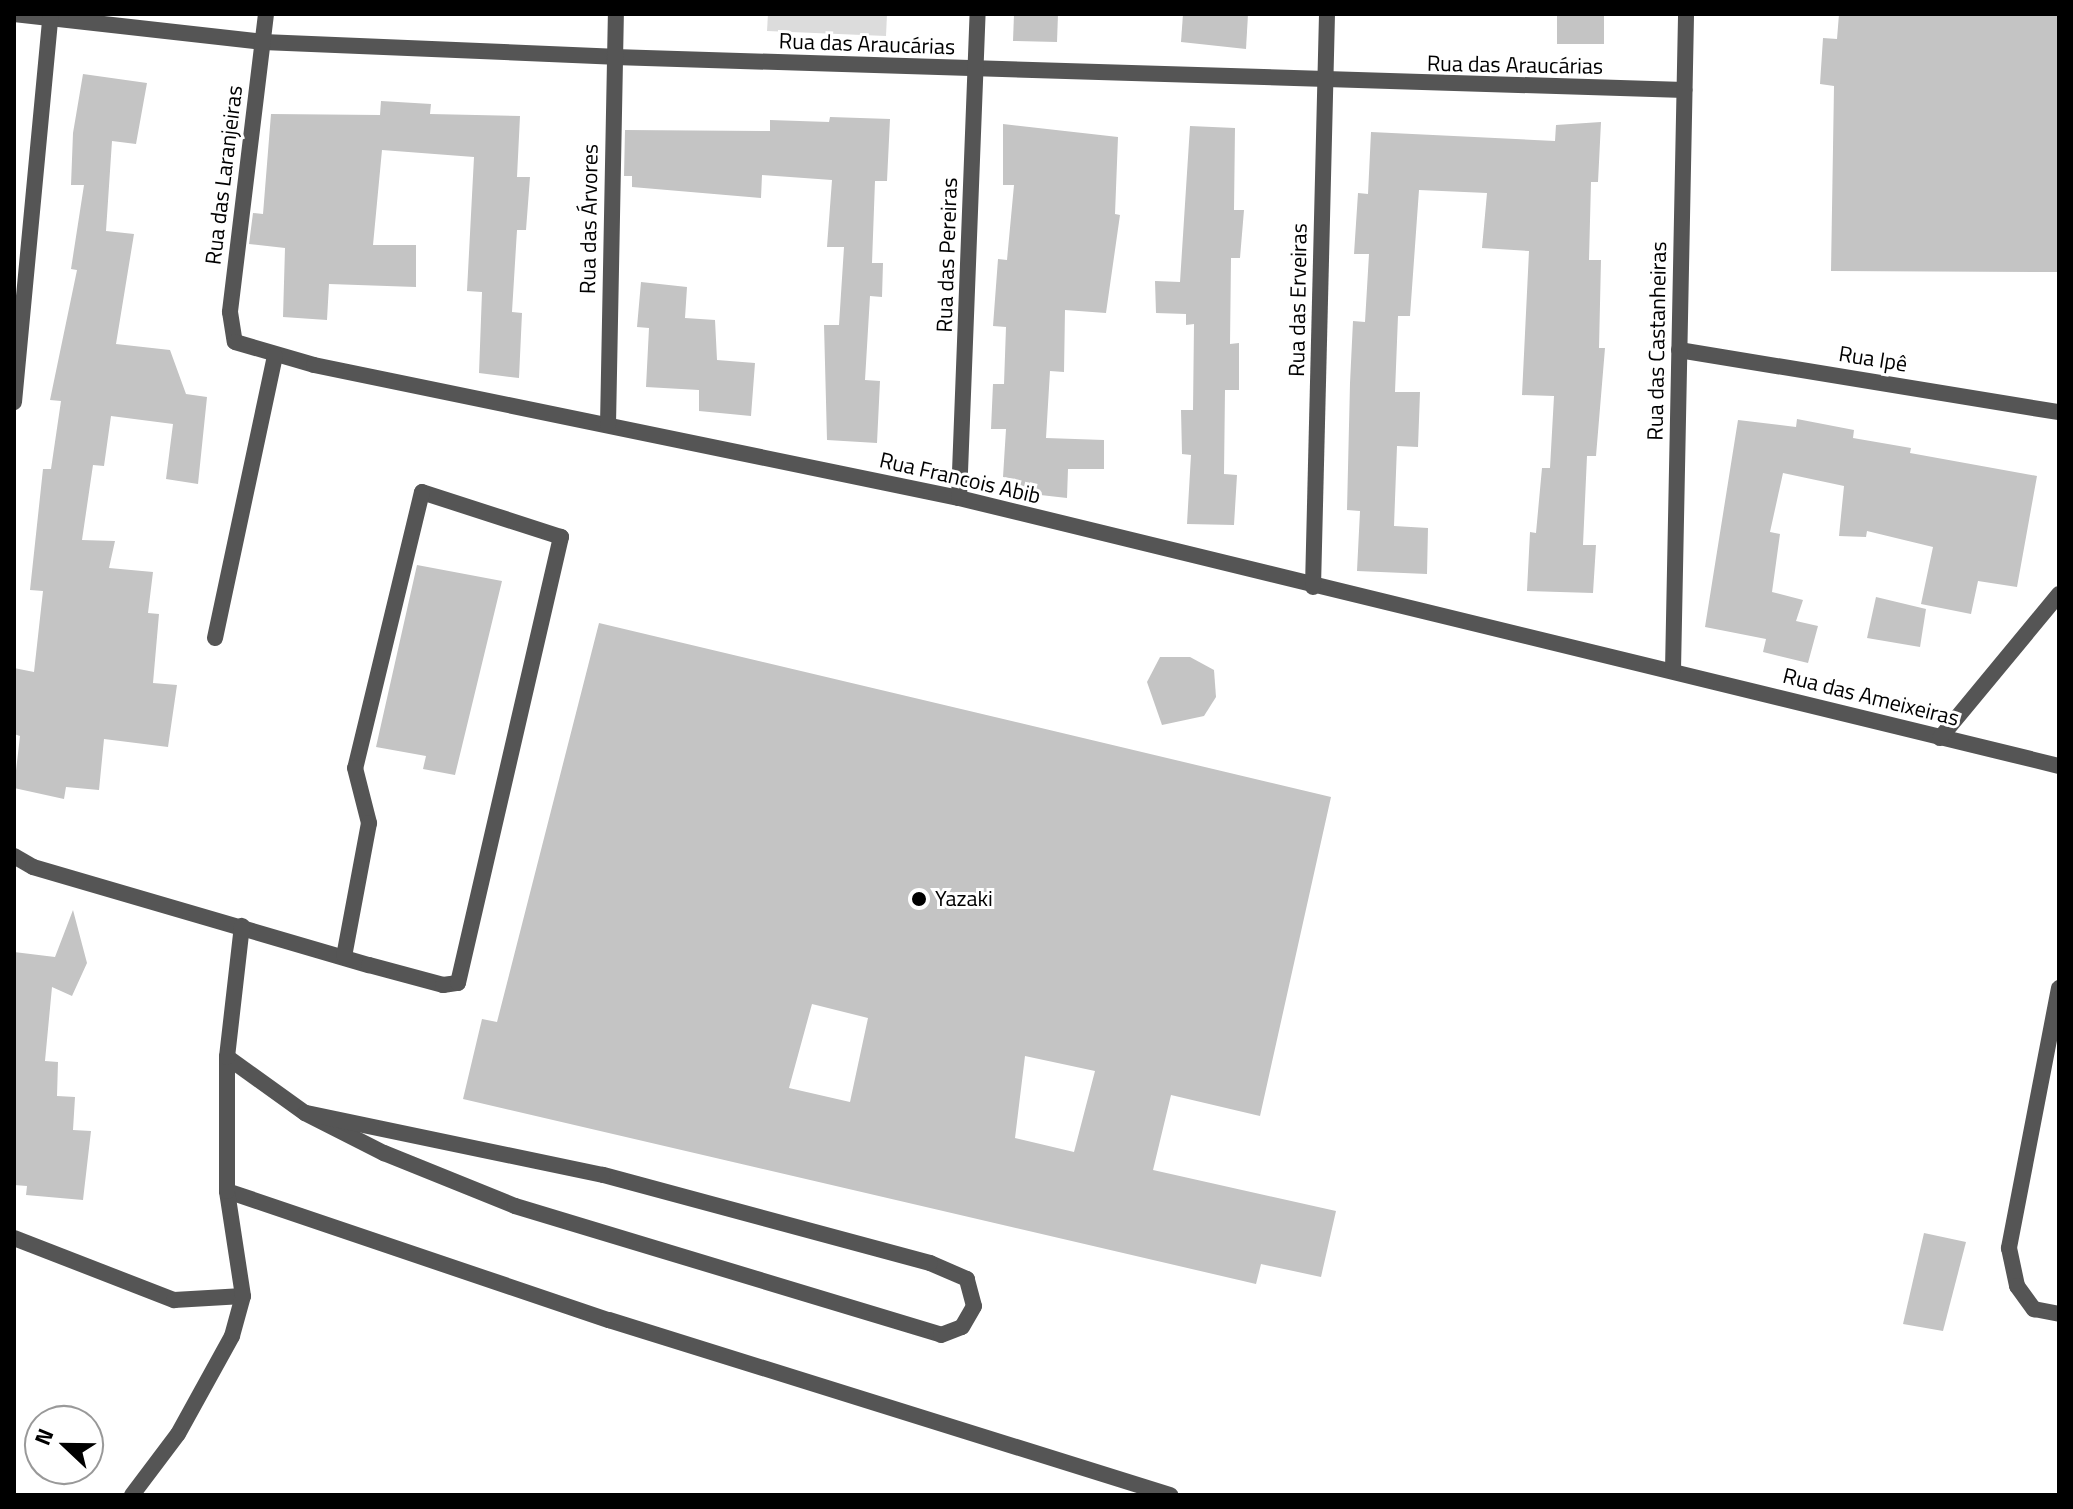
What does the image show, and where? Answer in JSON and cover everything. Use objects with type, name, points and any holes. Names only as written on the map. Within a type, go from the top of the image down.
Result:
[{"type":"street","name":"Rua das Araucárias","points":[[14,14],[263,42],[1326,83],[1684,90]]},
{"type":"street","name":"Rua das Laranjeiras","points":[[235,342],[230,312],[266,14]]},
{"type":"street","name":"Rua das Árvores","points":[[608,425],[616,14]]},
{"type":"street","name":"Rua das Pereiras","points":[[959,498],[978,14]]},
{"type":"street","name":"Rua das Erveiras","points":[[1313,587],[1327,14]]},
{"type":"street","name":"Rua das Castanheiras","points":[[1673,670],[1686,14]]},
{"type":"street","points":[[14,402],[16,348],[51,16]]},
{"type":"street","name":"Rua Francois Abib","points":[[235,342],[275,356],[959,498],[1313,587],[1673,670]]},
{"type":"street","name":"Rua Ipê","points":[[1679,350],[2059,412]]},
{"type":"street","points":[[215,638],[275,356]]},
{"type":"street","points":[[14,856],[33,867],[443,985],[458,983],[561,537],[422,492],[355,768],[369,823],[344,956]]},
{"type":"street","points":[[1940,738],[2059,594]]},
{"type":"street","name":"Rua das Ameixeiras","points":[[1673,670],[2059,766]]},
{"type":"street","points":[[14,870],[33,867]]},
{"type":"street","points":[[132,1495],[178,1434],[232,1336],[243,1296],[227,1191],[227,1057],[242,926]]},
{"type":"street","points":[[2059,988],[2009,1248],[2017,1286],[2034,1309],[2059,1314]]},
{"type":"street","points":[[227,1057],[305,1113],[384,1153],[515,1206],[941,1335],[962,1327],[974,1306],[967,1279],[930,1263],[603,1175],[305,1113]]},
{"type":"street","points":[[227,1191],[609,1320],[1170,1495]]},
{"type":"street","points":[[14,1238],[174,1300],[243,1296]]},
{"type":"shaded area","points":[[768,14],[887,14],[886,36],[767,31]]},
{"type":"building","points":[[1014,14],[1058,14],[1057,42],[1013,41]]},
{"type":"building","points":[[1183,14],[1248,14],[1246,49],[1181,42]]},
{"type":"building","points":[[1557,14],[1604,14],[1604,44],[1557,44]]},
{"type":"building","points":[[1839,14],[2059,15],[2059,272],[1831,271],[1834,86],[1820,84],[1823,38],[1837,39]]},
{"type":"building","points":[[83,74],[147,83],[136,144],[112,141],[106,231],[134,234],[116,344],[170,350],[186,394],[207,397],[198,484],[166,479],[173,424],[111,416],[104,466],[93,465],[82,540],[115,541],[109,568],[153,572],[148,613],[159,614],[153,683],[177,685],[168,747],[104,739],[99,790],[66,787],[64,799],[14,788],[20,736],[14,734],[14,668],[34,672],[43,591],[30,590],[43,469],[51,469],[61,401],[50,400],[77,270],[71,269],[84,185],[71,185],[73,133]]},
{"type":"building","points":[[381,101],[431,104],[430,114],[520,116],[517,177],[530,177],[526,230],[517,230],[512,312],[522,313],[519,378],[479,373],[482,292],[467,291],[474,157],[382,150],[373,245],[416,245],[416,287],[329,284],[327,320],[283,317],[285,248],[249,244],[253,213],[263,214],[271,114],[380,115]]},
{"type":"building","points":[[830,117],[890,119],[887,181],[875,181],[872,263],[883,263],[882,297],[870,296],[865,380],[880,381],[877,443],[827,440],[824,325],[839,325],[844,247],[827,247],[832,180],[762,175],[761,198],[632,187],[632,176],[624,176],[625,130],[770,131],[770,120],[829,122]]},
{"type":"building","points":[[1601,122],[1598,182],[1591,182],[1589,260],[1601,260],[1599,348],[1605,348],[1596,456],[1587,456],[1583,545],[1596,545],[1593,593],[1527,591],[1530,532],[1536,533],[1542,468],[1550,468],[1554,396],[1522,395],[1529,251],[1482,248],[1487,193],[1419,190],[1410,316],[1398,316],[1395,392],[1420,392],[1418,447],[1397,446],[1394,526],[1428,528],[1427,574],[1357,571],[1360,511],[1347,510],[1350,383],[1353,321],[1365,322],[1369,254],[1354,254],[1358,193],[1368,194],[1371,132],[1555,141],[1556,125]]},
{"type":"building","points":[[1003,124],[1118,137],[1115,214],[1120,215],[1106,313],[1065,310],[1064,372],[1050,371],[1046,438],[1104,440],[1104,469],[1068,469],[1067,498],[1014,492],[1016,479],[1003,477],[1006,429],[991,429],[993,384],[1004,384],[1006,327],[993,326],[998,259],[1007,260],[1014,185],[1003,185]]},
{"type":"building","points":[[1190,126],[1235,128],[1234,210],[1244,210],[1240,258],[1231,258],[1230,344],[1239,343],[1239,390],[1225,390],[1224,474],[1237,475],[1234,525],[1187,524],[1191,455],[1182,454],[1181,410],[1193,410],[1194,324],[1186,325],[1186,314],[1156,313],[1155,281],[1180,282]]},
{"type":"building","points":[[641,282],[687,287],[685,318],[715,320],[717,360],[755,363],[751,416],[699,411],[699,390],[646,387],[649,328],[637,327]]},
{"type":"building","points":[[1797,419],[1854,430],[1853,438],[1911,448],[1910,453],[2037,476],[2017,587],[1978,581],[1971,614],[1921,604],[1933,547],[1867,531],[1866,537],[1839,536],[1844,486],[1783,473],[1770,532],[1780,534],[1772,592],[1803,600],[1796,621],[1818,626],[1808,663],[1763,652],[1766,639],[1705,627],[1738,420],[1796,427]]},
{"type":"building","points":[[417,565],[502,581],[455,775],[423,769],[426,756],[376,747]]},
{"type":"building","points":[[1876,597],[1926,609],[1920,647],[1867,638]]},
{"type":"building","name":"Yazaki","points":[[599,623],[1331,797],[1260,1116],[1171,1095],[1153,1170],[1336,1211],[1321,1277],[1261,1264],[1256,1284],[463,1099],[482,1019],[497,1022]],"holes":[[[812,1004],[868,1018],[850,1102],[789,1088]],[[1025,1056],[1095,1071],[1074,1152],[1015,1138]]]},
{"type":"building","points":[[1160,657],[1190,657],[1214,670],[1216,697],[1204,716],[1162,725],[1147,682]]},
{"type":"building","points":[[73,910],[87,963],[72,996],[52,987],[45,1061],[58,1062],[57,1096],[75,1097],[73,1130],[91,1131],[83,1200],[26,1195],[27,1186],[14,1185],[14,952],[55,957]]},
{"type":"building","points":[[1924,1233],[1966,1242],[1943,1331],[1903,1324]]},
{"type":"place","name":"Yazaki","points":[[919,899]]}]
